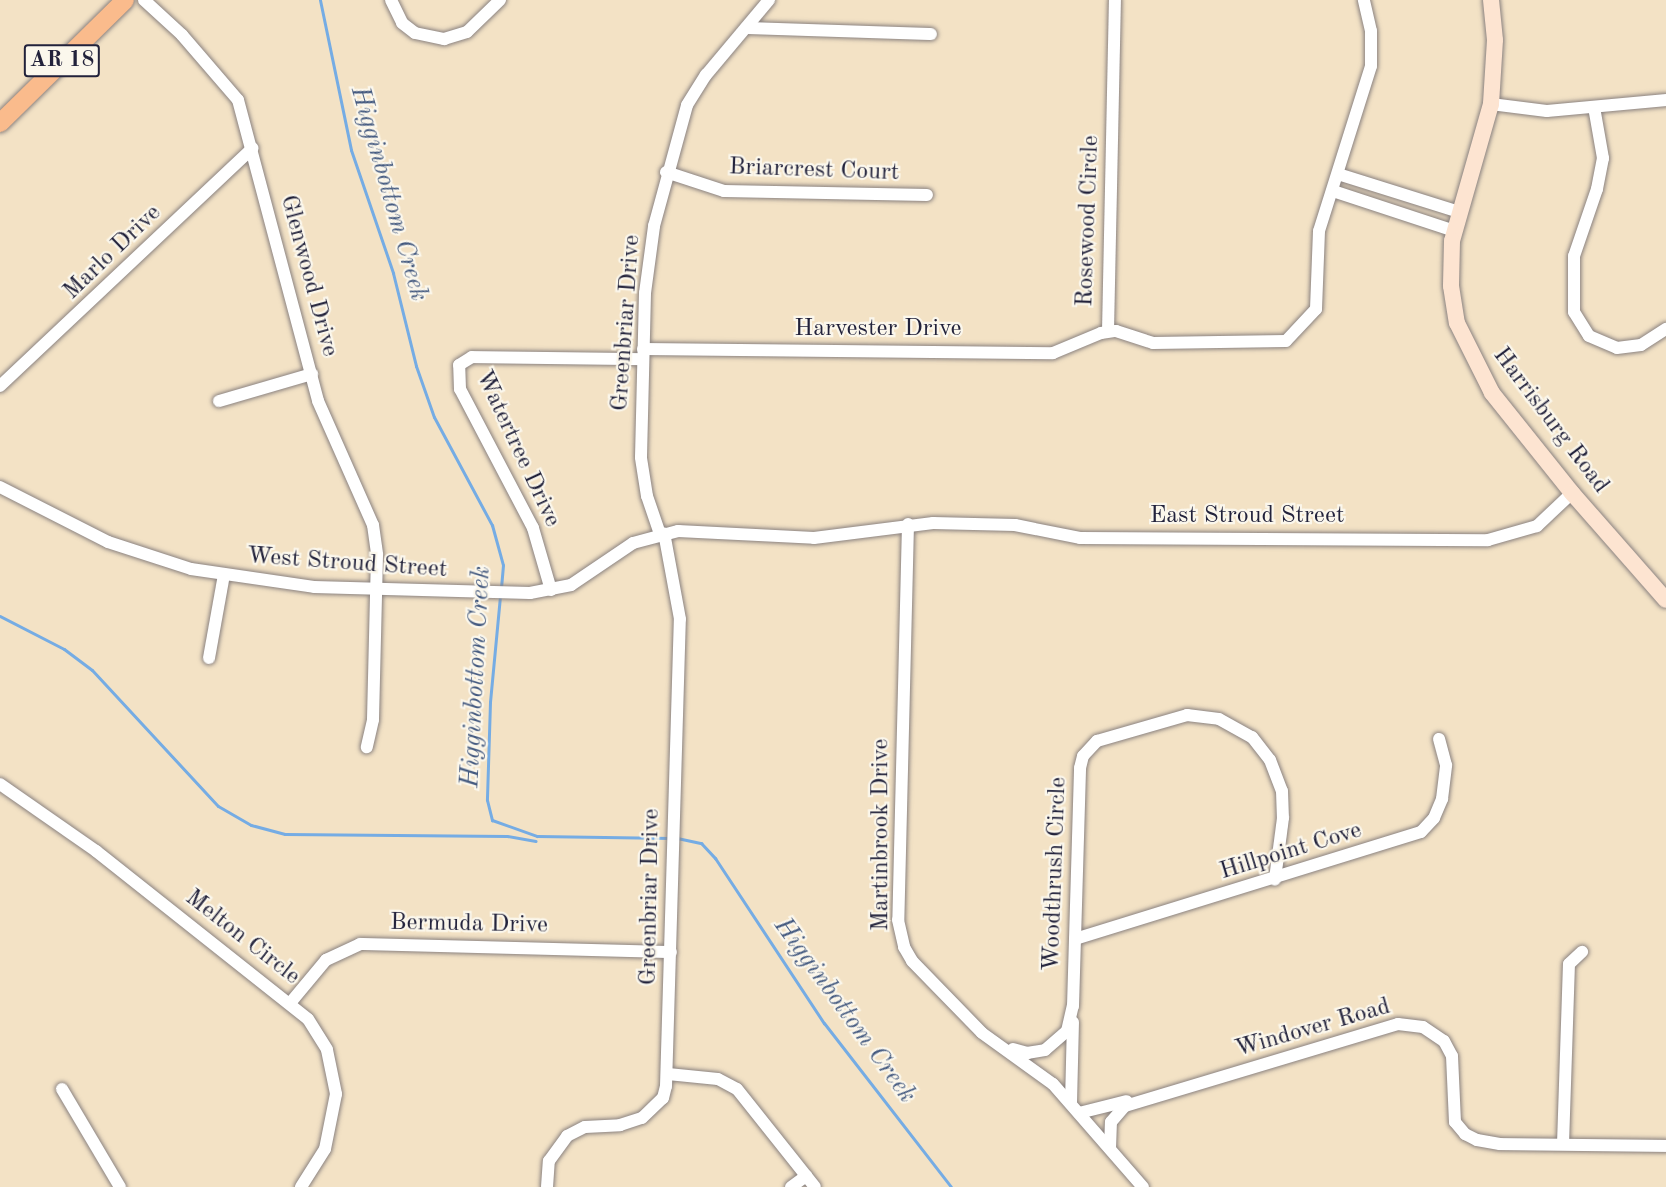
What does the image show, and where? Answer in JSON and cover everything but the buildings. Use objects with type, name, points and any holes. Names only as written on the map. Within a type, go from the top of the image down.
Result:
[{"type":"main road","name":"AR 18","points":[[0,123],[125,0]]},
{"type":"main road","name":"Harrisburg Road","points":[[1491,0],[1495,40],[1491,104],[1455,231],[1451,286],[1465,345],[1492,393],[1572,493],[1666,600]]},
{"type":"street","name":"Glenwood Drive","points":[[144,0],[235,93],[253,148],[330,434],[376,537],[373,720],[367,747]]},
{"type":"street","points":[[391,0],[397,17],[415,33],[449,39],[467,32],[500,0]]},
{"type":"street","name":"Greenbriar Drive","points":[[547,1187],[549,1161],[562,1141],[585,1127],[620,1125],[642,1118],[663,1098],[668,1074],[680,619],[662,534],[642,473],[643,354],[647,271],[666,172],[695,90],[769,0]]},
{"type":"street","name":"Rosewood Circle","points":[[1115,0],[1108,331],[1152,343],[1286,341],[1316,309],[1320,231],[1371,66],[1371,31],[1364,0]]},
{"type":"street","points":[[746,28],[931,34]]},
{"type":"street","points":[[1491,104],[1547,111],[1594,107],[1626,101],[1666,100]]},
{"type":"street","points":[[1594,107],[1603,158],[1599,183],[1574,256],[1574,312],[1589,336],[1617,348],[1641,345],[1666,329]]},
{"type":"street","name":"Marlo Drive","points":[[0,386],[253,148]]},
{"type":"street","name":"Briarcrest Court","points":[[666,172],[724,191],[927,195]]},
{"type":"street","points":[[1338,174],[1459,212]]},
{"type":"street","points":[[1333,191],[1455,231]]},
{"type":"street","name":"Harvester Drive","points":[[643,354],[1053,353],[1108,331]]},
{"type":"street","name":"Watertree Drive","points":[[551,590],[533,528],[460,389],[459,365],[472,357],[643,354]]},
{"type":"street","points":[[219,401],[312,374]]},
{"type":"street","name":"West Stroud Street","points":[[0,487],[108,542],[149,558],[224,575],[376,590],[530,593],[551,590],[580,581],[620,549],[662,534],[688,530],[814,538],[908,524]]},
{"type":"street","name":"East Stroud Street","points":[[908,524],[1016,525],[1080,538],[1488,540],[1537,526],[1572,493]]},
{"type":"street","name":"Martinbrook Drive","points":[[908,524],[899,931],[912,961],[982,1033],[1002,1043],[1053,1084],[1143,1187]]},
{"type":"street","points":[[209,658],[224,575]]},
{"type":"street","name":"Woodthrush Circle","points":[[1075,1108],[1073,1006],[1080,768],[1083,756],[1101,739],[1174,716],[1208,716],[1225,721],[1252,737],[1270,760],[1283,798],[1275,879]]},
{"type":"street","name":"Hillpoint Cove","points":[[1075,939],[1421,832],[1434,818],[1442,799],[1446,765],[1439,739]]},
{"type":"street","name":"Melton Circle","points":[[0,784],[96,851],[291,1002],[320,1035],[336,1089],[328,1140],[301,1187]]},
{"type":"street","name":"Bermuda Drive","points":[[291,1002],[326,960],[360,944],[671,952]]},
{"type":"street","points":[[1563,1144],[1569,964],[1582,952]]},
{"type":"street","name":"Woodthrush Circle","points":[[1002,1043],[1027,1053],[1046,1050],[1067,1031],[1073,1006]]},
{"type":"street","name":"Windover Road","points":[[1110,1149],[1110,1126],[1121,1108],[1176,1089],[1398,1024],[1413,1024],[1434,1032],[1449,1048],[1453,1065],[1453,1114],[1465,1134],[1492,1144],[1666,1146]]},
{"type":"street","points":[[668,1074],[711,1077],[730,1084],[815,1187]]},
{"type":"street","points":[[62,1089],[120,1187]]},
{"type":"street","name":"Windover Road","points":[[1075,1108],[1176,1089]]},
{"type":"street","points":[[791,1187],[806,1176]]},
{"type":"waterway","name":"Higginbottom Creek","points":[[320,0],[351,150],[393,273],[416,366],[434,417],[492,525],[503,565],[501,590]]},
{"type":"waterway","name":"Higginbottom Creek","points":[[500,596],[490,702],[487,800],[492,820],[537,836],[671,838]]},
{"type":"waterway","points":[[0,616],[64,649],[92,670],[218,806],[251,825],[285,834],[507,836],[536,841]]},
{"type":"waterway","name":"Higginbottom Creek","points":[[677,838],[701,843],[715,858],[824,1023],[951,1187]]}]
